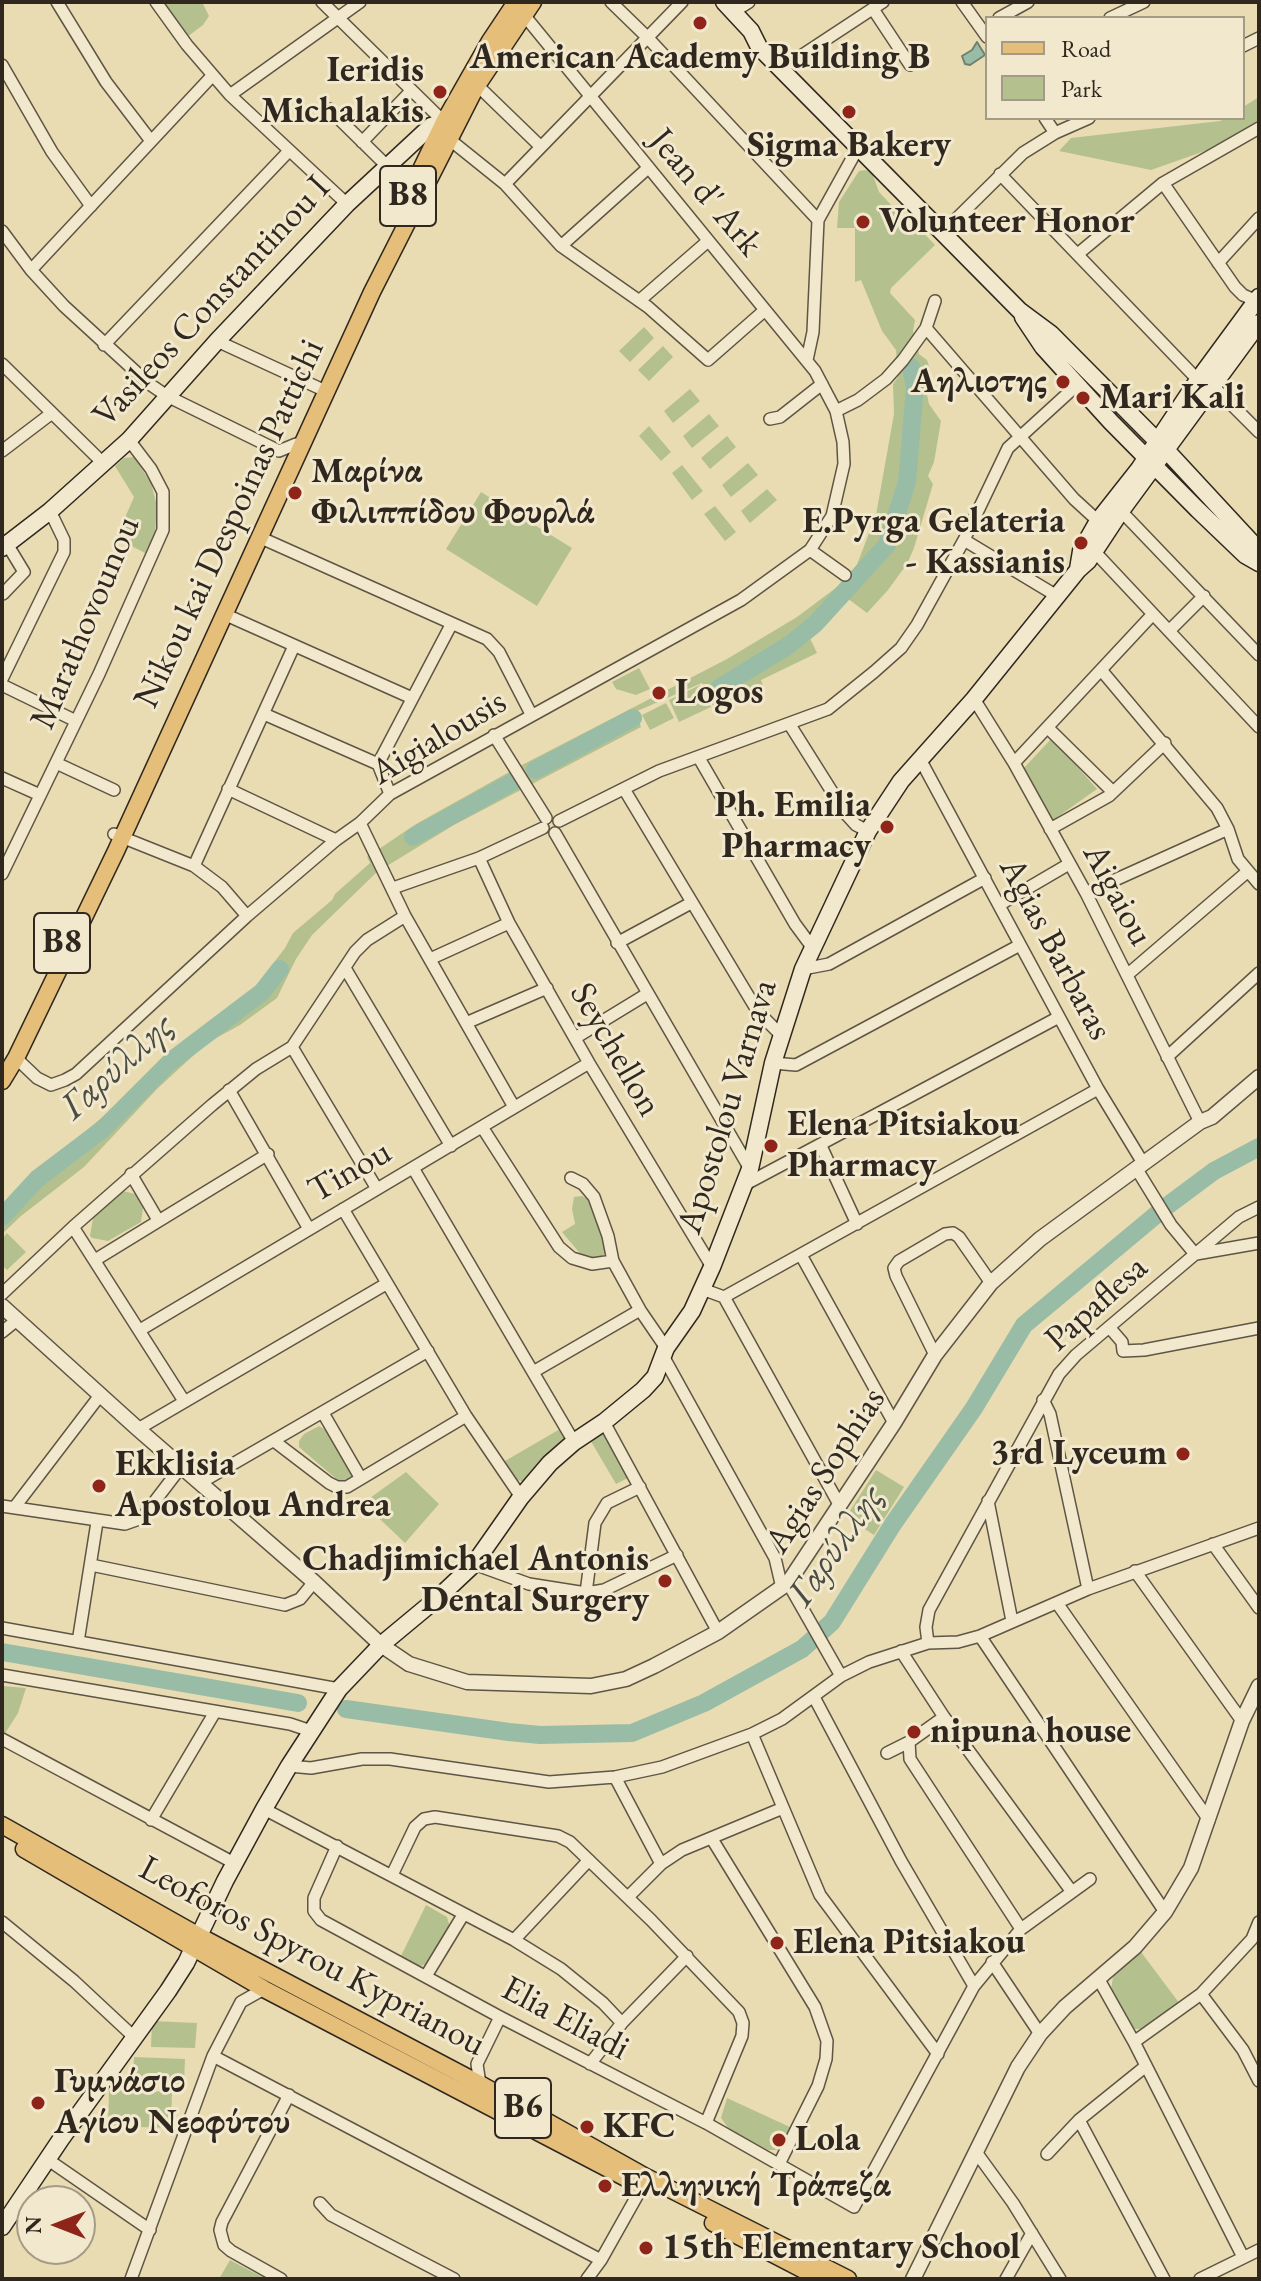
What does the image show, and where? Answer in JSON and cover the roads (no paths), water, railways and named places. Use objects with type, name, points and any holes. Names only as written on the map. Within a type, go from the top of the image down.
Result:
[{"type":"main road","points":[[710,2],[859,146],[1020,311],[1051,334],[1162,446],[1256,547],[1259,555]]},
{"type":"main road","name":"Nikou kai Despoinas Pattichi","points":[[118,835],[285,462],[477,85],[524,6]]},
{"type":"main road","name":"Nikou kai Despoinas Pattichi","points":[[2,1081],[9,1060],[224,614],[259,537],[285,462],[296,444],[380,253],[444,122],[490,41],[524,6]]},
{"type":"main road","points":[[729,7],[751,31],[759,47]]},
{"type":"main road","name":"Vasileos Constantinou I","points":[[5,546],[50,511],[129,440],[217,341],[347,204],[431,126],[454,119],[468,104]]},
{"type":"main road","points":[[1151,461],[1206,383],[1258,300]]},
{"type":"main road","points":[[1020,311],[1031,331],[1077,385],[1236,546],[1259,563]]},
{"type":"main road","points":[[1206,383],[1259,323]]},
{"type":"main road","name":"Apostolou Varnava","points":[[2,2227],[168,1991],[264,1809],[339,1689],[381,1645],[474,1564],[521,1497],[550,1463],[604,1422],[655,1377],[664,1352],[692,1311],[712,1267],[750,1169],[773,1063],[803,969],[868,831],[901,781],[974,699],[1094,551],[1151,461]]},
{"type":"main road","name":"Apostolou Varnava","points":[[1078,570],[1081,551],[1098,521],[1151,461]]},
{"type":"main road","name":"Leoforos Spyrou Kyprianou","points":[[2,1825],[196,1942],[239,1975],[264,1989],[821,2279]]},
{"type":"main road","name":"Leoforos Spyrou Kyprianou","points":[[2,1837],[196,1942],[480,2084],[646,2177],[848,2279]]},
{"type":"street","points":[[57,2],[106,82],[151,141]]},
{"type":"street","points":[[156,2],[212,76],[288,152],[347,204]]},
{"type":"street","points":[[322,2],[444,122]]},
{"type":"street","points":[[230,95],[360,2]]},
{"type":"street","points":[[611,2],[818,220]]},
{"type":"street","points":[[505,184],[682,2]]},
{"type":"street","points":[[729,7],[749,2]]},
{"type":"street","points":[[962,2],[985,30]]},
{"type":"street","points":[[1003,16],[1028,2]]},
{"type":"street","points":[[1114,16],[1144,2]]},
{"type":"street","points":[[781,69],[878,5],[910,65]]},
{"type":"street","name":"Jean d' Ark","points":[[524,6],[590,98],[807,360],[836,411]]},
{"type":"street","points":[[2,65],[52,152],[91,206]]},
{"type":"street","points":[[31,270],[212,76]]},
{"type":"street","points":[[477,85],[540,146]]},
{"type":"street","points":[[362,142],[411,91]]},
{"type":"street","points":[[329,109],[387,166]]},
{"type":"street","points":[[1046,120],[1055,133]]},
{"type":"street","points":[[943,232],[1023,153],[1055,133],[1084,120]]},
{"type":"street","points":[[1079,253],[1163,183],[1259,128]]},
{"type":"street","points":[[449,139],[505,184],[561,246],[639,301],[708,360],[765,310]]},
{"type":"street","points":[[807,360],[813,332],[818,220],[859,146]]},
{"type":"street","points":[[104,345],[288,152]]},
{"type":"street","points":[[561,246],[648,168]]},
{"type":"street","points":[[1000,174],[1206,383],[1259,432]]},
{"type":"street","points":[[1163,183],[1239,292],[1258,300]]},
{"type":"street","points":[[1218,263],[1259,218]]},
{"type":"street","points":[[2,231],[31,270],[104,345],[167,396],[285,462]]},
{"type":"street","points":[[639,301],[708,241]]},
{"type":"street","points":[[836,411],[858,400],[886,379],[926,328],[935,301]]},
{"type":"street","points":[[926,328],[1074,499],[1098,521]]},
{"type":"street","points":[[217,341],[319,388]]},
{"type":"street","points":[[2,364],[104,464]]},
{"type":"street","points":[[770,419],[780,417],[822,384]]},
{"type":"street","points":[[393,888],[479,858],[659,771],[828,709],[901,648],[964,540],[1008,448],[1077,385]]},
{"type":"street","name":"Aigialousis","points":[[9,1060],[51,1085],[76,1074],[247,916],[360,823],[390,794],[741,600],[810,550],[832,516],[844,464],[836,411]]},
{"type":"street","points":[[2,451],[52,413]]},
{"type":"street","name":"Marathovounou","points":[[2,874],[163,530],[163,492],[151,469],[129,440]]},
{"type":"street","points":[[50,511],[64,540],[64,552],[2,682],[76,721]]},
{"type":"street","points":[[1121,511],[1259,655]]},
{"type":"street","points":[[259,537],[487,639],[499,652],[531,714]]},
{"type":"street","points":[[964,540],[1057,596]]},
{"type":"street","points":[[3,594],[24,572],[5,546]]},
{"type":"street","points":[[810,550],[845,575]]},
{"type":"street","points":[[1094,551],[1259,727]]},
{"type":"street","points":[[1169,631],[1204,596]]},
{"type":"street","points":[[224,614],[412,698]]},
{"type":"street","points":[[1014,763],[1153,614]]},
{"type":"street","points":[[378,764],[451,625]]},
{"type":"street","points":[[194,866],[294,646]]},
{"type":"street","points":[[1102,671],[1217,808],[1238,859],[1259,884]]},
{"type":"street","name":"Aigaiou","points":[[974,699],[1014,763],[1086,893],[1200,1122]]},
{"type":"street","points":[[264,714],[378,764],[390,794]]},
{"type":"street","points":[[790,725],[846,814],[856,825],[868,831]]},
{"type":"street","points":[[1048,728],[1113,792]]},
{"type":"street","points":[[494,735],[551,825],[750,1169]]},
{"type":"street","points":[[1050,829],[1113,792],[1165,743]]},
{"type":"street","points":[[699,758],[795,924],[812,947]]},
{"type":"street","name":"Agias Barbaras","points":[[920,759],[1139,1166],[1149,1191],[1195,1254]]},
{"type":"street","points":[[56,763],[114,790]]},
{"type":"street","points":[[2,778],[40,795]]},
{"type":"street","points":[[228,789],[336,840]]},
{"type":"street","points":[[624,789],[758,1012],[781,1035]]},
{"type":"street","points":[[360,823],[405,916],[514,1107]]},
{"type":"street","points":[[1086,893],[1228,829]]},
{"type":"street","points":[[118,835],[194,866],[222,887],[247,916]]},
{"type":"street","name":"Seychellon","points":[[479,858],[509,923],[712,1267]]},
{"type":"street","points":[[999,905],[1069,864]]},
{"type":"street","points":[[1127,975],[1247,872]]},
{"type":"street","points":[[803,969],[829,964],[985,878]]},
{"type":"street","points":[[617,943],[691,903]]},
{"type":"street","points":[[2,1294],[131,1174],[229,1090],[292,1047],[367,940],[405,916]]},
{"type":"street","points":[[430,959],[509,923]]},
{"type":"street","points":[[773,1063],[796,1065],[1020,945]]},
{"type":"street","points":[[345,968],[451,1146]]},
{"type":"street","points":[[1167,1057],[1259,973]]},
{"type":"street","points":[[466,1023],[547,988]]},
{"type":"street","points":[[575,1038],[647,994]]},
{"type":"street","points":[[743,1186],[1059,1017]]},
{"type":"street","points":[[292,1047],[377,1189]]},
{"type":"street","name":"Tinou","points":[[140,1330],[589,1063]]},
{"type":"street","name":"Agias Sophias","points":[[2,1306],[381,1645],[409,1664],[467,1682],[591,1686],[626,1679],[718,1632],[785,1586],[799,1570],[935,1355],[991,1283],[1040,1239],[1200,1122],[1212,1117],[1259,1077]]},
{"type":"street","points":[[724,1297],[1098,1089]]},
{"type":"street","points":[[229,1090],[309,1229]]},
{"type":"street","points":[[482,1127],[559,1247],[572,1258],[592,1264],[613,1261]]},
{"type":"street","points":[[821,1146],[857,1224]]},
{"type":"street","points":[[95,1260],[268,1154]]},
{"type":"street","points":[[413,1168],[574,1442]]},
{"type":"street","points":[[131,1174],[158,1220]]},
{"type":"street","points":[[571,1178],[583,1184],[594,1197],[613,1261],[775,1558],[785,1586],[804,1611],[841,1676]]},
{"type":"street","name":"Papaflesa","points":[[928,1643],[926,1627],[929,1610],[1059,1374],[1076,1355],[1239,1217],[1259,1207]]},
{"type":"street","points":[[343,1209],[466,1416],[521,1497]]},
{"type":"street","points":[[73,1227],[184,1401]]},
{"type":"street","points":[[935,1355],[896,1276],[894,1268],[899,1261],[945,1234],[953,1233],[991,1283]]},
{"type":"street","points":[[1195,1254],[1259,1243]]},
{"type":"street","points":[[801,1255],[894,1423]]},
{"type":"street","points":[[138,1429],[386,1284]]},
{"type":"street","points":[[702,1289],[724,1297],[840,1506]]},
{"type":"street","points":[[533,1372],[640,1310]]},
{"type":"street","points":[[2,1332],[17,1320]]},
{"type":"street","points":[[1109,1327],[1122,1342],[1123,1351],[1144,1350],[1259,1328]]},
{"type":"street","points":[[200,1483],[428,1351]]},
{"type":"street","points":[[101,1394],[8,1507],[125,1524],[142,1518],[181,1467]]},
{"type":"street","points":[[1043,1400],[1050,1414],[1088,1589]]},
{"type":"street","points":[[323,1413],[360,1477]]},
{"type":"street","points":[[274,1441],[337,1487],[351,1485],[466,1416]]},
{"type":"street","points":[[604,1422],[718,1632]]},
{"type":"street","points":[[586,1593],[595,1523],[607,1503],[640,1487]]},
{"type":"street","points":[[988,1501],[1012,1621]]},
{"type":"street","points":[[78,1642],[97,1522]]},
{"type":"street","points":[[289,1766],[311,1768],[362,1759],[390,1759],[535,1781],[615,1777],[662,1767],[752,1734],[782,1719],[841,1676],[869,1662],[928,1643],[958,1642],[980,1636],[1088,1589],[1259,1528]]},
{"type":"street","points":[[1213,1544],[1259,1608]]},
{"type":"street","points":[[474,1564],[529,1584],[586,1593],[604,1590],[677,1555]]},
{"type":"street","points":[[775,1558],[799,1570]]},
{"type":"street","points":[[91,1565],[285,1605],[300,1599],[314,1582]]},
{"type":"street","points":[[1135,1571],[1242,1721]]},
{"type":"street","points":[[1057,1603],[1209,1820]]},
{"type":"street","points":[[2,1628],[339,1689]]},
{"type":"street","points":[[980,1636],[1165,1912]]},
{"type":"street","points":[[901,1651],[944,1717],[1072,1892]]},
{"type":"street","points":[[2,1675],[311,1731]]},
{"type":"street","points":[[913,2279],[1018,2067],[1040,2034],[1065,2007],[1135,1947],[1165,1912],[1191,1868],[1242,1721],[1258,1689]]},
{"type":"street","points":[[814,1697],[901,1861],[974,1986]]},
{"type":"street","points":[[151,1820],[215,1712]]},
{"type":"street","points":[[887,1753],[909,1742],[944,1717]]},
{"type":"street","points":[[752,1734],[820,1895],[938,2054],[974,1986],[992,1962],[1021,1929],[1090,1879]]},
{"type":"street","points":[[2,1739],[234,1863]]},
{"type":"street","points":[[909,1742],[910,1759],[1021,1929]]},
{"type":"street","points":[[615,1777],[661,1864]]},
{"type":"street","points":[[628,1897],[661,1864],[682,1850],[783,1808]]},
{"type":"street","points":[[264,1809],[514,1940],[572,1977],[622,2023]]},
{"type":"street","points":[[392,1875],[415,1827],[424,1819],[435,1817],[558,1836],[570,1842],[687,1956],[739,2012],[743,2023],[742,2036],[706,2123]]},
{"type":"street","points":[[712,1839],[815,2007],[827,2041],[826,2059],[818,2086],[779,2164]]},
{"type":"street","name":"Elia Eliadi","points":[[337,1846],[314,1898],[317,1916],[500,2017],[706,2123],[854,2207],[938,2054]]},
{"type":"street","points":[[514,1940],[589,1860]]},
{"type":"street","points":[[426,1976],[463,1915]]},
{"type":"street","points":[[2,1922],[74,1981],[134,2037]]},
{"type":"street","points":[[1134,2042],[1201,1994],[1256,1942],[1259,1922]]},
{"type":"street","points":[[590,2064],[622,2023],[687,1956]]},
{"type":"street","points":[[992,1962],[1040,2034]]},
{"type":"street","points":[[131,2279],[213,2056],[241,2002],[239,1975]]},
{"type":"street","points":[[1098,1978],[1134,2042],[1243,2257]]},
{"type":"street","points":[[241,2002],[264,1989]]},
{"type":"street","points":[[1201,1994],[1243,2050],[1259,2081]]},
{"type":"street","points":[[480,2084],[477,2064],[500,2017]]},
{"type":"street","points":[[213,2056],[601,2260]]},
{"type":"street","points":[[457,2073],[477,2064]]},
{"type":"street","points":[[1047,2154],[1079,2120],[1146,2066]]},
{"type":"street","points":[[281,2279],[231,2251],[224,2245],[220,2230],[289,2095]]},
{"type":"street","points":[[1079,2120],[1164,2279]]},
{"type":"street","points":[[976,2152],[1060,2279]]},
{"type":"street","points":[[47,2159],[150,2230]]},
{"type":"street","points":[[587,2279],[642,2187]]},
{"type":"street","points":[[320,2203],[331,2215],[454,2279]]},
{"type":"street","points":[[1006,2279],[1032,2233]]},
{"type":"street","points":[[1200,2279],[1259,2250]]},
{"type":"waterway","name":"Γαρύλλης","points":[[719,688],[789,645],[815,624],[887,545],[907,482],[915,387],[911,367]]},
{"type":"waterway","name":"Γαρύλλης","points":[[535,770],[633,718]]},
{"type":"waterway","name":"Γαρύλλης","points":[[413,837],[516,780]]},
{"type":"waterway","name":"Γαρύλλης","points":[[2,1217],[37,1179],[103,1129],[171,1061],[262,992],[280,969]]},
{"type":"waterway","name":"Γαρύλλης","points":[[346,1709],[540,1735],[632,1733],[704,1703],[802,1649],[832,1622],[893,1524],[974,1408],[1024,1325],[1163,1209],[1214,1171],[1259,1147]]},
{"type":"waterway","name":"Γαρύλλης","points":[[2,1652],[298,1703]]},
{"type":"place","name":"American Academy Building B","points":[[700,23]]},
{"type":"place","name":"Ieridis Michalakis","points":[[440,92]]},
{"type":"place","name":"Sigma Bakery","points":[[849,112]]},
{"type":"place","name":"Volunteer Honor","points":[[863,222]]},
{"type":"place","name":"Αηλιοτης","points":[[1063,382]]},
{"type":"place","name":"Mari Kali","points":[[1083,398]]},
{"type":"place","name":"Μαρίνα Φιλιππίδου Φουρλά","points":[[295,493]]},
{"type":"place","name":"E.Pyrga Gelateria - Kassianis","points":[[1081,543]]},
{"type":"place","name":"Logos","points":[[659,693]]},
{"type":"place","name":"Ph. Emilia Pharmacy","points":[[887,827]]},
{"type":"place","name":"Elena Pitsiakou Pharmacy","points":[[771,1146]]},
{"type":"place","name":"3rd Lyceum","points":[[1183,1454]]},
{"type":"place","name":"Ekklisia Apostolou Andrea","points":[[99,1486]]},
{"type":"place","name":"Chadjimichael Antonis Dental Surgery","points":[[665,1581]]},
{"type":"place","name":"nipuna house","points":[[914,1732]]},
{"type":"place","name":"Elena Pitsiakou","points":[[777,1943]]},
{"type":"place","name":"Γυμνάσιο Αγίου Νεοφύτου","points":[[38,2103]]},
{"type":"place","name":"KFC","points":[[587,2127]]},
{"type":"place","name":"Lola","points":[[779,2140]]},
{"type":"place","name":"Ελληνική Τράπεζα","points":[[605,2186]]},
{"type":"place","name":"15th Elementary School","points":[[646,2248]]}]
